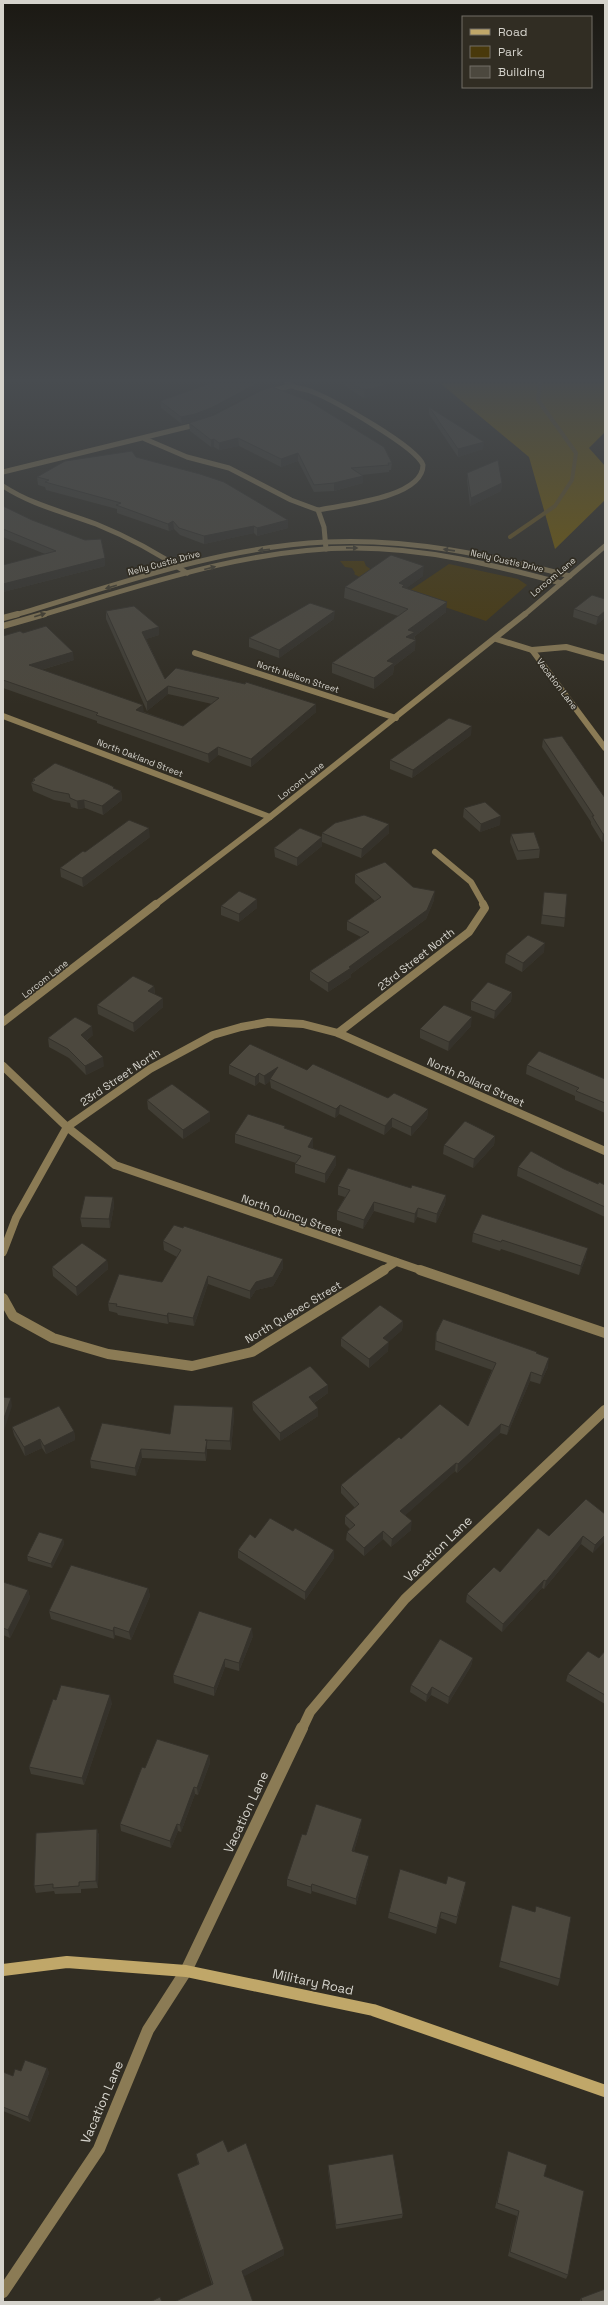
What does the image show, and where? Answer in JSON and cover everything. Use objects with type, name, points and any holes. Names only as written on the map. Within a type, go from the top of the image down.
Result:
[{"type":"main road","name":"Military Road","points":[[3,1970],[67,1962],[186,1970],[373,2010],[605,2091]]},
{"type":"street","points":[[9,491],[20,499],[81,518],[124,536],[166,558],[187,574]]},
{"type":"street","points":[[273,491],[291,500],[318,510],[388,495],[399,491]]},
{"type":"street","points":[[318,510],[324,527],[326,545]]},
{"type":"street","name":"Nelly Custis Drive","points":[[3,618],[180,568],[254,551],[361,542],[450,550],[496,558],[570,576]]},
{"type":"street","name":"Nelly Custis Drive","points":[[3,626],[187,574],[326,545],[403,550],[438,555],[518,571],[561,583]]},
{"type":"street","name":"Lorcom Lane","points":[[3,1022],[270,817],[496,639],[605,546]]},
{"type":"street","name":"Vacation Lane","points":[[496,639],[532,650],[605,748]]},
{"type":"street","points":[[532,650],[566,647],[605,658]]},
{"type":"street","name":"North Nelson Street","points":[[195,653],[396,718]]},
{"type":"street","name":"North Oakland Street","points":[[3,716],[270,817]]},
{"type":"street","name":"23rd Street North","points":[[3,1252],[16,1218],[66,1127],[150,1069],[213,1035],[241,1027],[268,1022],[303,1024],[338,1033],[469,932],[485,908],[471,882],[435,852]]},
{"type":"street","name":"North Pollard Street","points":[[338,1033],[605,1151]]},
{"type":"street","name":"North Quincy Street","points":[[3,1066],[66,1127],[115,1165],[605,1333]]},
{"type":"street","name":"North Quebec Street","points":[[3,1298],[13,1316],[53,1338],[108,1354],[192,1366],[252,1352],[396,1262]]},
{"type":"street","name":"Vacation Lane","points":[[3,2292],[99,2149],[148,2030],[186,1970],[310,1712],[405,1599],[605,1410]]},
{"type":"green space","points":[[340,561],[364,561],[366,566],[372,570],[363,579],[354,574],[355,573],[352,568],[345,567]]},
{"type":"green space","points":[[449,564],[518,579],[527,585],[486,621],[430,602],[409,591]]},
{"type":"shaded area","points":[[538,491],[605,491],[605,500],[555,549]]},
{"type":"building","points":[[76,491],[238,491],[288,520],[257,528],[254,526],[204,536],[179,528],[173,521],[168,524],[116,505],[121,503]]},
{"type":"building","points":[[470,491],[486,491],[471,498]]},
{"type":"building","points":[[3,506],[32,520],[85,540],[101,539],[105,558],[3,584],[3,565],[56,551],[3,529]]},
{"type":"building","points":[[391,555],[424,566],[399,583],[404,585],[402,587],[447,602],[408,630],[415,632],[406,637],[416,640],[387,661],[394,663],[374,678],[332,663],[408,609],[345,587]]},
{"type":"building","points":[[592,595],[605,599],[605,611],[598,617],[574,609]]},
{"type":"building","points":[[310,603],[335,611],[279,650],[249,638]]},
{"type":"building","points":[[134,606],[159,627],[142,632],[165,679],[176,668],[245,684],[246,682],[316,704],[251,759],[218,747],[208,754],[96,715],[98,713],[3,680],[3,636],[20,631],[23,633],[46,626],[73,652],[29,665],[143,705],[136,710],[183,726],[219,698],[168,686],[147,702],[106,611]]},
{"type":"building","points":[[449,718],[472,726],[413,770],[390,760]]},
{"type":"building","points":[[562,736],[605,798],[605,834],[603,834],[592,816],[594,816],[543,739]]},
{"type":"building","points":[[55,763],[108,784],[121,791],[102,806],[84,800],[77,801],[70,798],[69,794],[53,791],[31,783],[35,780],[33,779]]},
{"type":"building","points":[[485,802],[501,816],[481,824],[464,808]]},
{"type":"building","points":[[364,815],[389,824],[362,849],[322,833],[335,823]]},
{"type":"building","points":[[129,820],[149,828],[82,878],[60,868],[83,851],[85,852]]},
{"type":"building","points":[[300,828],[322,837],[297,858],[274,848]]},
{"type":"building","points":[[534,832],[540,849],[518,851],[511,834]]},
{"type":"building","points":[[385,862],[413,887],[435,891],[427,910],[349,967],[351,968],[328,983],[310,971],[369,932],[347,921],[381,897],[355,874]]},
{"type":"building","points":[[239,891],[257,899],[239,914],[221,906]]},
{"type":"building","points":[[544,892],[567,894],[565,918],[542,915]]},
{"type":"building","points":[[528,935],[545,943],[523,963],[506,954]]},
{"type":"building","points":[[133,976],[154,986],[148,991],[163,998],[133,1023],[97,1005]]},
{"type":"building","points":[[488,982],[512,992],[495,1011],[471,1001]]},
{"type":"building","points":[[444,1005],[472,1017],[449,1042],[420,1029]]},
{"type":"building","points":[[75,1017],[92,1026],[81,1035],[103,1057],[85,1066],[68,1049],[48,1038]]},
{"type":"building","points":[[250,1044],[307,1070],[313,1064],[388,1098],[394,1093],[428,1109],[411,1127],[392,1118],[385,1126],[340,1105],[336,1109],[270,1079],[278,1067],[264,1076],[259,1073],[255,1077],[229,1065]]},
{"type":"building","points":[[539,1051],[605,1079],[605,1103],[576,1091],[579,1088],[527,1065]]},
{"type":"building","points":[[172,1084],[210,1112],[183,1130],[147,1100]]},
{"type":"building","points":[[248,1114],[285,1126],[284,1128],[313,1138],[308,1147],[336,1156],[325,1174],[295,1164],[301,1156],[235,1134]]},
{"type":"building","points":[[465,1121],[495,1136],[474,1159],[444,1145]]},
{"type":"building","points":[[531,1151],[564,1169],[598,1184],[599,1182],[605,1185],[605,1207],[518,1167]]},
{"type":"building","points":[[348,1168],[411,1188],[412,1185],[446,1195],[437,1214],[418,1208],[415,1214],[374,1202],[364,1220],[337,1211],[350,1190],[338,1186]]},
{"type":"building","points":[[85,1196],[113,1197],[109,1219],[80,1218]]},
{"type":"building","points":[[482,1214],[588,1248],[581,1266],[502,1240],[501,1242],[473,1233]]},
{"type":"building","points":[[174,1225],[183,1228],[184,1226],[283,1259],[273,1277],[256,1282],[250,1291],[208,1276],[193,1318],[168,1313],[167,1316],[116,1306],[117,1304],[108,1303],[119,1274],[162,1282],[181,1250],[163,1241]]},
{"type":"building","points":[[82,1243],[107,1260],[76,1287],[52,1267]]},
{"type":"building","points":[[380,1305],[403,1321],[383,1338],[389,1342],[369,1359],[341,1338]]},
{"type":"building","points":[[443,1319],[537,1352],[536,1353],[549,1358],[542,1376],[531,1372],[509,1427],[501,1424],[458,1464],[456,1463],[400,1511],[412,1521],[392,1539],[383,1531],[364,1548],[347,1532],[355,1525],[345,1516],[359,1504],[341,1485],[399,1437],[401,1439],[440,1404],[468,1426],[496,1363],[436,1341],[436,1333]]},
{"type":"building","points":[[310,1366],[328,1385],[309,1397],[318,1408],[280,1433],[252,1402]]},
{"type":"building","points":[[3,1397],[11,1398],[3,1421]]},
{"type":"building","points":[[174,1405],[233,1407],[230,1441],[207,1440],[205,1453],[141,1449],[135,1468],[90,1460],[102,1423],[170,1434]]},
{"type":"building","points":[[59,1406],[74,1431],[44,1446],[40,1439],[24,1447],[12,1427]]},
{"type":"building","points":[[586,1499],[605,1514],[605,1535],[595,1545],[583,1536],[546,1581],[544,1580],[503,1624],[467,1594],[494,1567],[500,1572],[538,1528],[549,1536]]},
{"type":"building","points":[[270,1518],[293,1531],[295,1528],[334,1550],[305,1592],[238,1550],[250,1534],[255,1538]]},
{"type":"building","points":[[39,1532],[63,1539],[51,1564],[27,1556]]},
{"type":"building","points":[[71,1565],[148,1588],[129,1632],[114,1627],[113,1631],[49,1611]]},
{"type":"building","points":[[3,1582],[28,1590],[8,1630],[3,1628]]},
{"type":"building","points":[[199,1611],[252,1628],[239,1663],[225,1659],[214,1688],[173,1675]]},
{"type":"building","points":[[440,1639],[473,1658],[449,1697],[432,1687],[427,1695],[411,1685]]},
{"type":"building","points":[[588,1651],[599,1658],[605,1651],[605,1695],[568,1674]]},
{"type":"building","points":[[61,1685],[110,1695],[82,1778],[29,1767],[53,1699],[56,1700]]},
{"type":"building","points":[[157,1739],[209,1755],[197,1788],[194,1787],[180,1825],[177,1824],[170,1841],[120,1824],[142,1767],[145,1768]]},
{"type":"building","points":[[316,1804],[362,1819],[352,1851],[369,1856],[356,1899],[312,1884],[311,1887],[287,1879],[302,1834],[306,1835]]},
{"type":"building","points":[[97,1829],[96,1881],[79,1882],[79,1886],[53,1888],[53,1884],[34,1886],[36,1833]]},
{"type":"building","points":[[400,1869],[446,1884],[448,1876],[466,1882],[457,1917],[441,1912],[437,1928],[389,1912]]},
{"type":"building","points":[[512,1905],[535,1912],[536,1906],[571,1917],[560,1979],[500,1961]]},
{"type":"building","points":[[25,2060],[47,2068],[28,2117],[3,2107],[3,2072],[13,2076],[15,2069],[21,2071]]},
{"type":"building","points":[[223,2140],[228,2152],[246,2143],[284,2249],[242,2271],[253,2302],[174,2302],[213,2284],[177,2174],[199,2164],[196,2154]]},
{"type":"building","points":[[508,2151],[547,2165],[544,2176],[584,2191],[568,2275],[510,2252],[519,2211],[497,2203]]},
{"type":"building","points":[[393,2154],[403,2214],[336,2225],[328,2165]]},
{"type":"building","points":[[605,2289],[605,2302],[582,2302],[581,2298]]},
{"type":"building","points":[[160,2297],[162,2302],[150,2302]]},
{"type":"waterway","points":[[510,537],[555,506],[565,491]]}]
